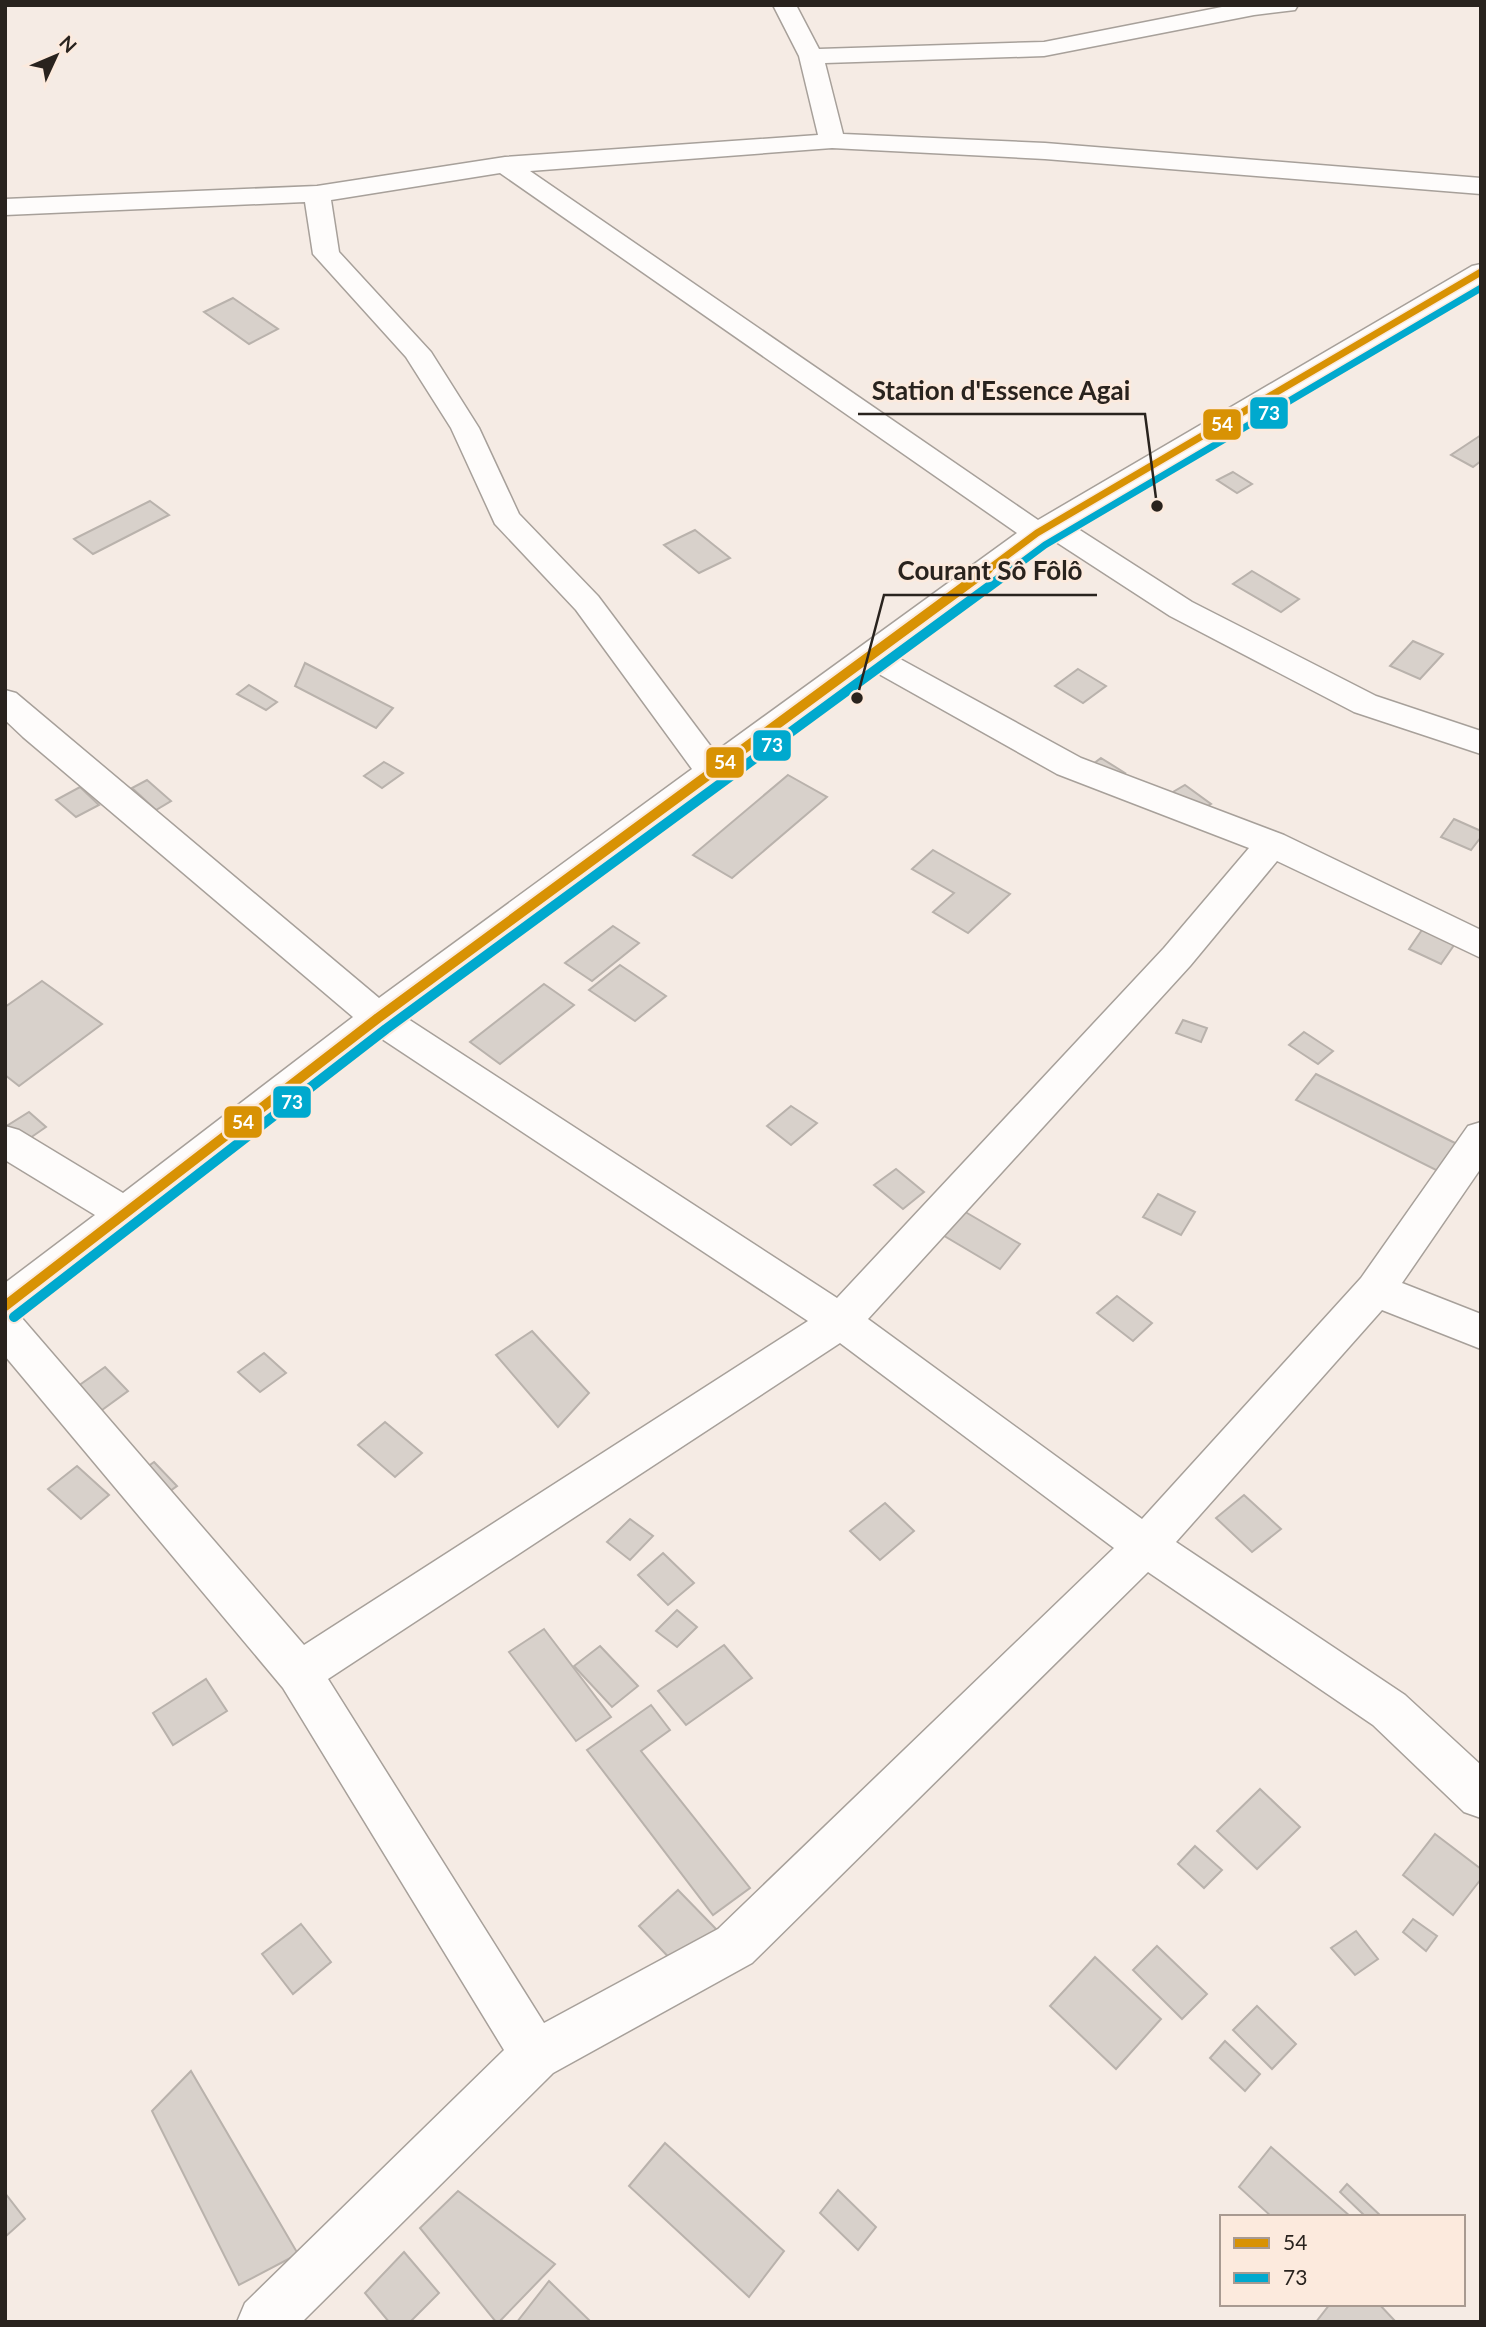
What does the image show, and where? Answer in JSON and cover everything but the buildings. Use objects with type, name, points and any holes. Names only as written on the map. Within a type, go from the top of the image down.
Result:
[{"type":"street","points":[[811,56],[1044,49],[1251,7],[1287,5]]},
{"type":"street","points":[[789,6],[811,56],[832,141]]},
{"type":"street","points":[[5,207],[317,194],[505,165],[832,141],[1045,151],[1481,186]]},
{"type":"street","points":[[505,165],[1044,529],[1181,609],[1365,704],[1481,743]]},
{"type":"street","points":[[317,194],[326,254],[417,352],[465,428],[506,518],[587,604],[711,771]]},
{"type":"street","points":[[5,1306],[378,1018],[868,655],[1044,529],[1481,272]]},
{"type":"street","points":[[868,655],[1069,766],[1272,845],[1481,945]]},
{"type":"street","points":[[5,701],[378,1018],[841,1321],[1145,1546],[1389,1710],[1481,1796]]},
{"type":"street","points":[[299,1673],[841,1321],[1177,957],[1272,845]]},
{"type":"street","points":[[264,2322],[535,2055],[735,1946],[1145,1546],[1375,1290],[1481,1137]]},
{"type":"street","points":[[5,1141],[125,1214]]},
{"type":"street","points":[[1375,1290],[1481,1332]]},
{"type":"street","points":[[5,1327],[299,1673],[535,2055]]},
{"type":"transit line","name":"54","points":[[5,1306],[378,1018],[1037,533],[1481,272]]},
{"type":"transit line","name":"73","points":[[14,1317],[386,1029],[1045,545],[1481,288]]},
{"type":"place","name":"Station d'Essence Agai","points":[[1157,506]]},
{"type":"place","name":"Courant Sô Fôlô","points":[[857,698]]}]
